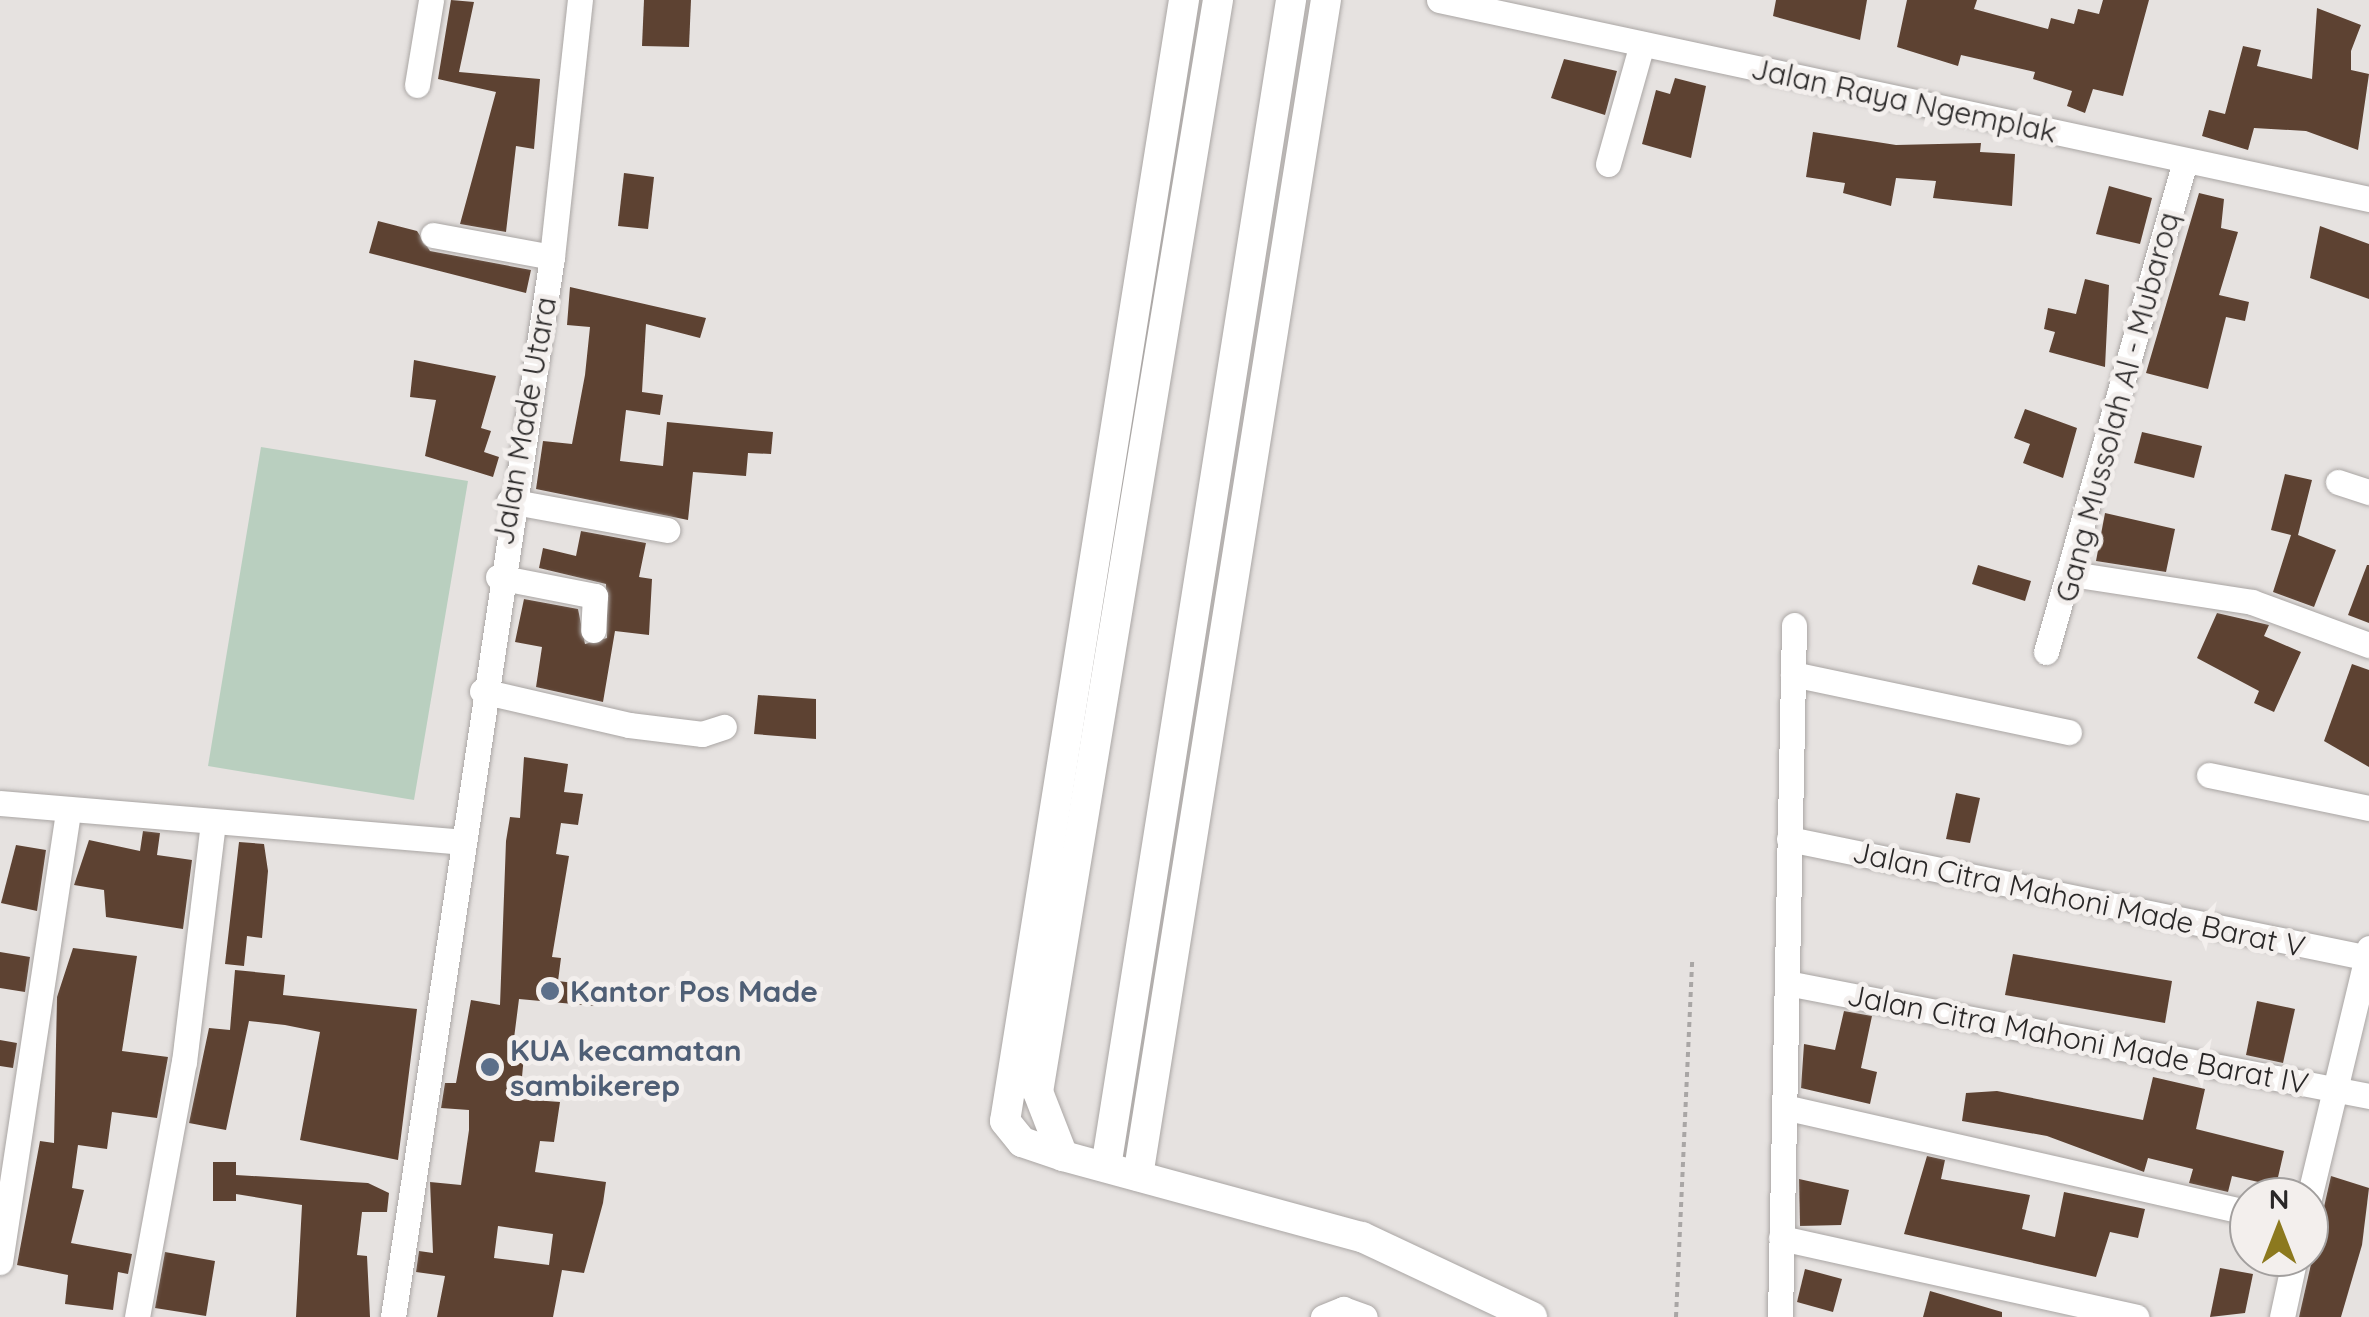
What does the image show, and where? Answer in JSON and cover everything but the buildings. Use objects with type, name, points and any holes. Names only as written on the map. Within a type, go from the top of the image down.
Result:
[{"type":"main road","points":[[1184,0],[1002,1109],[1022,1142],[1362,1236],[1532,1317]]},
{"type":"main road","points":[[1063,1156],[1038,1092],[1218,0]]},
{"type":"main road","points":[[1106,1167],[1291,0]]},
{"type":"main road","points":[[1138,1176],[1326,0]]},
{"type":"street","points":[[417,85],[430,0]]},
{"type":"street","name":"Jalan Made Utara","points":[[393,1317],[498,578],[552,257],[580,0]]},
{"type":"street","name":"Jalan Raya Ngemplak","points":[[1438,0],[2369,199]]},
{"type":"street","points":[[1608,164],[1642,44]]},
{"type":"street","name":"Gang Mussolah Al - Mubaroq","points":[[2046,652],[2072,574],[2185,161]]},
{"type":"street","points":[[433,234],[552,257]]},
{"type":"street","points":[[2338,482],[2369,492]]},
{"type":"street","points":[[510,501],[667,530]]},
{"type":"street","points":[[2072,574],[2252,602],[2369,644]]},
{"type":"street","points":[[498,578],[595,596],[593,630]]},
{"type":"street","points":[[1780,1317],[1794,625]]},
{"type":"street","points":[[1792,674],[2069,732]]},
{"type":"street","points":[[482,692],[629,725],[702,734],[724,727]]},
{"type":"street","points":[[2208,775],[2369,808]]},
{"type":"street","points":[[0,803],[68,816],[213,822],[461,842]]},
{"type":"street","points":[[0,1262],[68,816]]},
{"type":"street","points":[[136,1317],[184,1062],[213,822]]},
{"type":"street","name":"Jalan Citra Mahoni Made Barat V","points":[[1790,839],[2368,955]]},
{"type":"street","points":[[2314,1177],[2368,955]]},
{"type":"street","name":"Jalan Citra Mahoni Made Barat IV","points":[[1787,983],[2369,1096]]},
{"type":"street","points":[[1784,1107],[2229,1207]]},
{"type":"street","points":[[1782,1238],[2136,1317]]},
{"type":"street","points":[[2282,1317],[2291,1277]]},
{"type":"street","points":[[1323,1317],[1343,1309],[1365,1317]]},
{"type":"path","points":[[1676,1317],[1692,959]]},
{"type":"green space","points":[[261,447],[468,481],[414,800],[208,766]]},
{"type":"place","name":"Kantor Pos Made","points":[[550,991]]},
{"type":"place","name":"KUA kecamatan sambikerep","points":[[490,1067]]}]
